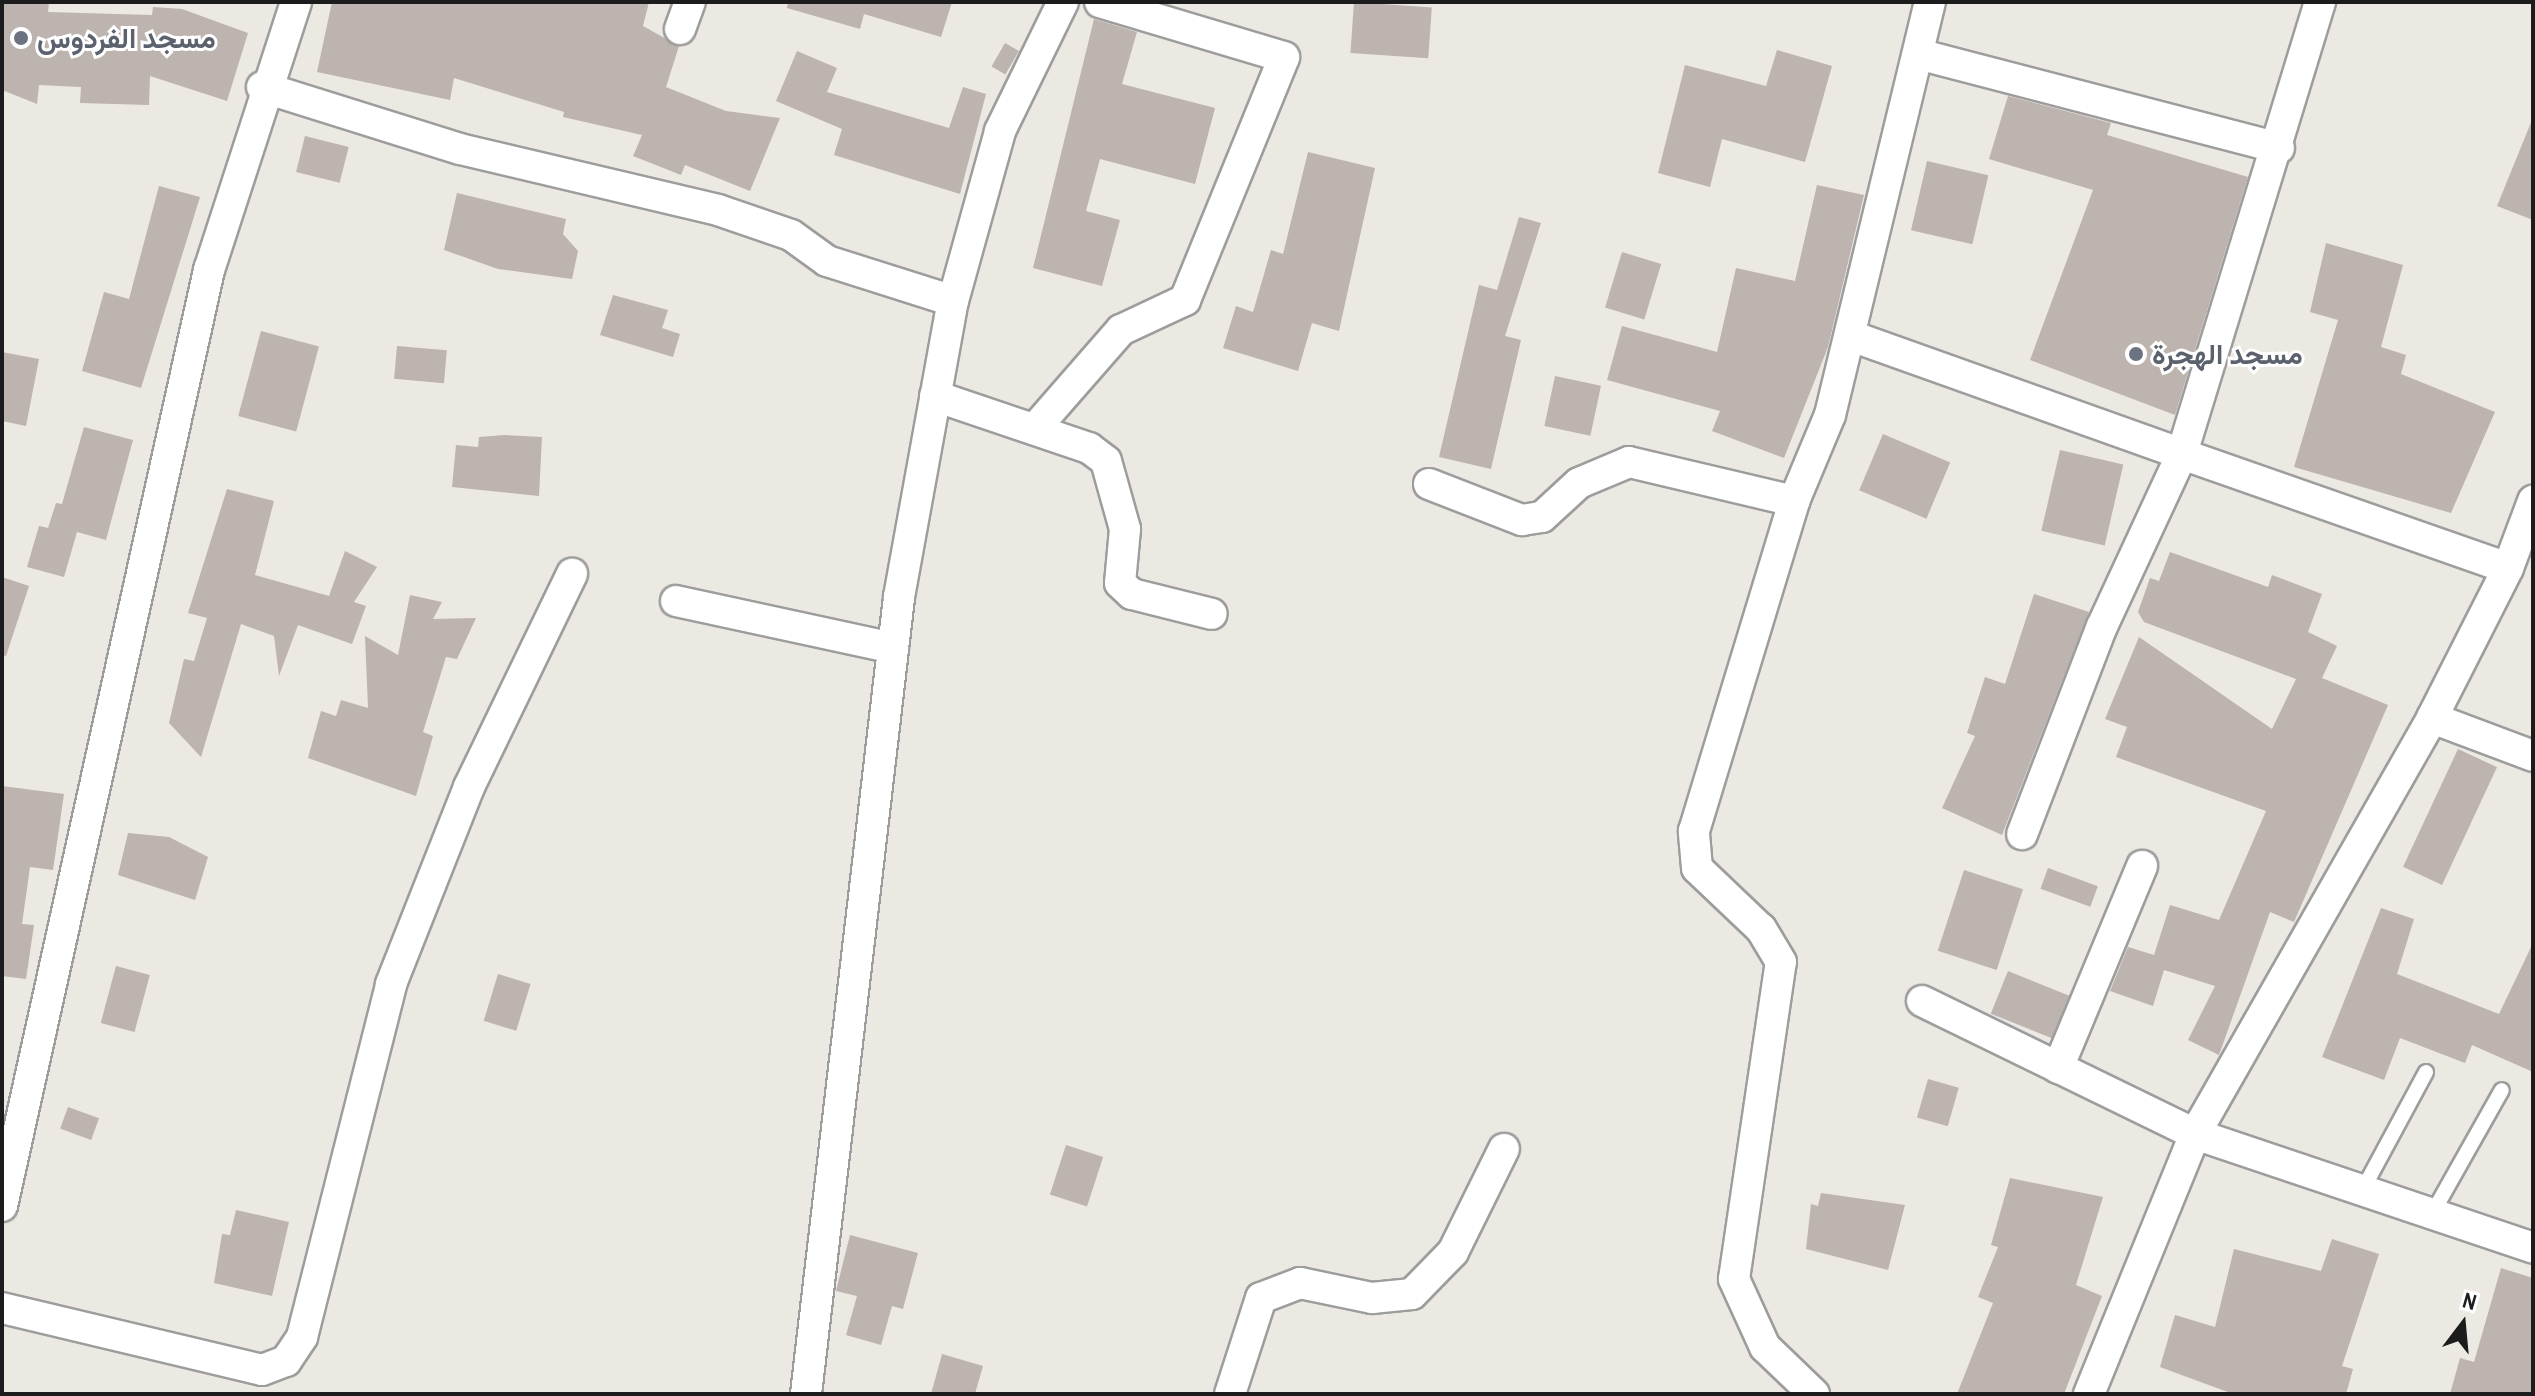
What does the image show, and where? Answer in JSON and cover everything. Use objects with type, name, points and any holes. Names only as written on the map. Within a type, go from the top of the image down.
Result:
[{"type":"street","points":[[2,1206],[209,270],[262,87],[296,2]]},
{"type":"street","points":[[806,1394],[893,648],[935,396],[953,301],[1000,131],[1063,2]]},
{"type":"street","points":[[1038,425],[1121,330],[1185,300],[1284,57],[1100,2]]},
{"type":"street","points":[[1814,1394],[1765,1347],[1734,1279],[1781,962],[1761,929],[1697,868],[1694,831],[1794,501],[1851,336],[1930,2]]},
{"type":"street","points":[[2022,834],[2102,626],[2182,454],[2279,148],[2320,2]]},
{"type":"street","points":[[1918,54],[2279,148]]},
{"type":"street","points":[[262,87],[460,149],[718,210],[791,235],[827,261],[953,301]]},
{"type":"street","points":[[1851,336],[2508,568]]},
{"type":"street","points":[[935,396],[1038,425],[1106,461],[1125,529],[1125,589],[1212,614]]},
{"type":"street","points":[[1429,484],[1522,520],[1542,517],[1579,483],[1629,462],[1794,501]]},
{"type":"street","points":[[2089,1394],[2195,1134],[2432,718],[2528,535],[2533,501]]},
{"type":"street","points":[[2,1308],[262,1370],[286,1361],[302,1337],[391,984],[469,787],[572,574]]},
{"type":"street","points":[[676,601],[893,648]]},
{"type":"street","points":[[2432,718],[2533,756]]},
{"type":"street","points":[[2058,1068],[2142,866]]},
{"type":"street","points":[[1922,1001],[2195,1134],[2533,1248]]},
{"type":"street","points":[[1230,1394],[1261,1298],[1300,1283],[1372,1298],[1412,1294],[1453,1252],[1504,1149]]},
{"type":"lane","points":[[2362,1191],[2426,1072]]},
{"type":"lane","points":[[2432,1214],[2502,1090]]},
{"type":"building","points":[[2,2],[49,2],[48,12],[152,15],[153,7],[182,9],[248,33],[227,101],[150,76],[149,105],[80,103],[81,87],[39,85],[37,104],[2,90]]},
{"type":"building","points":[[332,2],[649,2],[643,26],[679,46],[666,87],[726,111],[780,118],[750,191],[685,165],[681,175],[633,156],[642,135],[563,117],[564,112],[454,78],[450,100],[317,72]]},
{"type":"building","points":[[788,2],[952,2],[941,37],[864,14],[860,29],[787,8]]},
{"type":"building","points":[[1354,2],[1432,7],[1428,58],[1350,53]]},
{"type":"building","points":[[1094,19],[1137,32],[1122,84],[1215,108],[1195,184],[1100,159],[1086,211],[1120,220],[1102,286],[1033,268]]},
{"type":"building","points":[[1005,43],[1019,51],[1005,74],[992,66]]},
{"type":"building","points":[[1777,50],[1832,66],[1805,162],[1722,139],[1710,187],[1658,173],[1685,65],[1766,86]]},
{"type":"building","points":[[797,51],[837,68],[827,92],[949,128],[963,87],[986,94],[960,194],[834,155],[842,129],[776,101]]},
{"type":"building","points":[[2008,96],[2111,123],[2107,135],[2248,177],[2175,415],[2030,360],[2093,190],[1989,159]]},
{"type":"building","points":[[2533,120],[2533,220],[2497,206]]},
{"type":"building","points":[[305,136],[349,147],[340,183],[296,172]]},
{"type":"building","points":[[1308,152],[1375,168],[1339,331],[1312,323],[1298,371],[1223,348],[1236,306],[1253,312],[1271,250],[1283,254]]},
{"type":"building","points":[[1927,161],[1988,175],[1972,244],[1911,230]]},
{"type":"building","points":[[1817,185],[1864,195],[1828,347],[1784,458],[1712,431],[1720,411],[1607,380],[1622,326],[1717,352],[1736,268],[1795,281]]},
{"type":"building","points":[[159,186],[200,197],[141,388],[82,371],[104,292],[129,299]]},
{"type":"building","points":[[457,193],[566,219],[563,234],[578,251],[572,279],[498,269],[444,250]]},
{"type":"building","points":[[1519,217],[1541,223],[1505,336],[1521,340],[1491,469],[1439,457],[1479,285],[1497,290]]},
{"type":"building","points":[[2326,243],[2403,265],[2381,347],[2406,355],[2401,374],[2495,412],[2451,513],[2294,467],[2338,320],[2310,312]]},
{"type":"building","points":[[1622,252],[1661,264],[1644,319],[1605,307]]},
{"type":"building","points":[[613,295],[668,310],[662,328],[680,334],[673,357],[600,335]]},
{"type":"building","points":[[261,331],[319,347],[296,432],[238,416]]},
{"type":"building","points":[[397,346],[447,350],[444,383],[394,379]]},
{"type":"building","points":[[2,352],[39,359],[26,426],[2,421]]},
{"type":"building","points":[[1555,376],[1601,386],[1590,436],[1544,426]]},
{"type":"building","points":[[84,427],[133,440],[106,540],[77,532],[64,577],[27,567],[39,526],[48,528],[56,503],[62,504]]},
{"type":"building","points":[[1883,434],[1950,463],[1926,519],[1859,490]]},
{"type":"building","points":[[479,437],[542,437],[539,496],[452,487],[456,445],[478,447]]},
{"type":"building","points":[[2060,450],[2123,465],[2105,545],[2041,531]]},
{"type":"building","points":[[227,489],[274,501],[255,575],[329,596],[345,551],[377,567],[354,602],[366,606],[352,644],[298,625],[279,676],[274,636],[241,624],[201,757],[169,723],[184,659],[194,661],[207,618],[188,613]]},
{"type":"building","points":[[2170,552],[2268,587],[2272,575],[2322,594],[2308,632],[2337,646],[2322,678],[2388,705],[2294,922],[2270,912],[2219,1055],[2188,1040],[2215,986],[2164,970],[2153,1006],[2110,991],[2128,947],[2154,955],[2170,905],[2219,920],[2266,811],[2116,757],[2127,727],[2105,719],[2139,637],[2272,729],[2296,679],[2144,622],[2138,612],[2150,578],[2159,581]]},
{"type":"building","points":[[2,577],[29,586],[6,656],[2,655]]},
{"type":"building","points":[[2034,594],[2089,612],[2002,835],[1942,808],[1975,736],[1967,733],[1985,677],[2005,684]]},
{"type":"building","points":[[410,595],[442,602],[433,619],[476,618],[457,659],[446,657],[423,732],[433,736],[416,796],[308,758],[321,711],[336,716],[341,700],[368,708],[365,636],[398,655]]},
{"type":"building","points":[[2458,749],[2497,767],[2442,885],[2403,867]]},
{"type":"building","points":[[2,786],[64,794],[53,870],[30,867],[22,924],[34,925],[26,979],[2,976]]},
{"type":"building","points":[[128,833],[169,837],[208,857],[195,900],[118,875]]},
{"type":"building","points":[[2048,868],[2098,886],[2090,907],[2040,889]]},
{"type":"building","points":[[1964,870],[2023,889],[1997,970],[1938,951]]},
{"type":"building","points":[[2381,908],[2414,919],[2397,974],[2499,1014],[2533,943],[2533,1072],[2472,1045],[2465,1063],[2400,1038],[2384,1080],[2322,1057]]},
{"type":"building","points":[[116,966],[150,975],[135,1032],[101,1023]]},
{"type":"building","points":[[2008,971],[2069,996],[2052,1038],[1991,1014]]},
{"type":"building","points":[[498,974],[531,984],[516,1031],[484,1021]]},
{"type":"building","points":[[1928,1079],[1959,1088],[1948,1126],[1917,1117]]},
{"type":"building","points":[[68,1107],[99,1118],[91,1140],[60,1129]]},
{"type":"building","points":[[1066,1145],[1103,1157],[1087,1207],[1050,1194]]},
{"type":"building","points":[[2010,1178],[2103,1197],[2076,1285],[2102,1296],[2064,1394],[1957,1394],[1993,1303],[1978,1297],[1998,1247],[1991,1245]]},
{"type":"building","points":[[1821,1193],[1905,1205],[1888,1270],[1806,1249],[1811,1204],[1818,1206]]},
{"type":"building","points":[[236,1210],[289,1222],[272,1296],[214,1283],[222,1234],[230,1235]]},
{"type":"building","points":[[850,1235],[918,1253],[903,1309],[892,1306],[881,1345],[846,1335],[857,1296],[836,1291]]},
{"type":"building","points":[[2332,1239],[2379,1254],[2342,1366],[2353,1369],[2346,1394],[2233,1394],[2160,1367],[2175,1315],[2215,1327],[2234,1249],[2321,1271]]},
{"type":"building","points":[[2501,1268],[2533,1278],[2533,1394],[2450,1394],[2460,1358],[2474,1362]]},
{"type":"building","points":[[942,1354],[983,1366],[975,1394],[931,1394]]},
{"type":"place","name":"مسجد الفردوس","points":[[21,38]]},
{"type":"place","name":"مسجد الهجرة","points":[[2136,354]]}]
